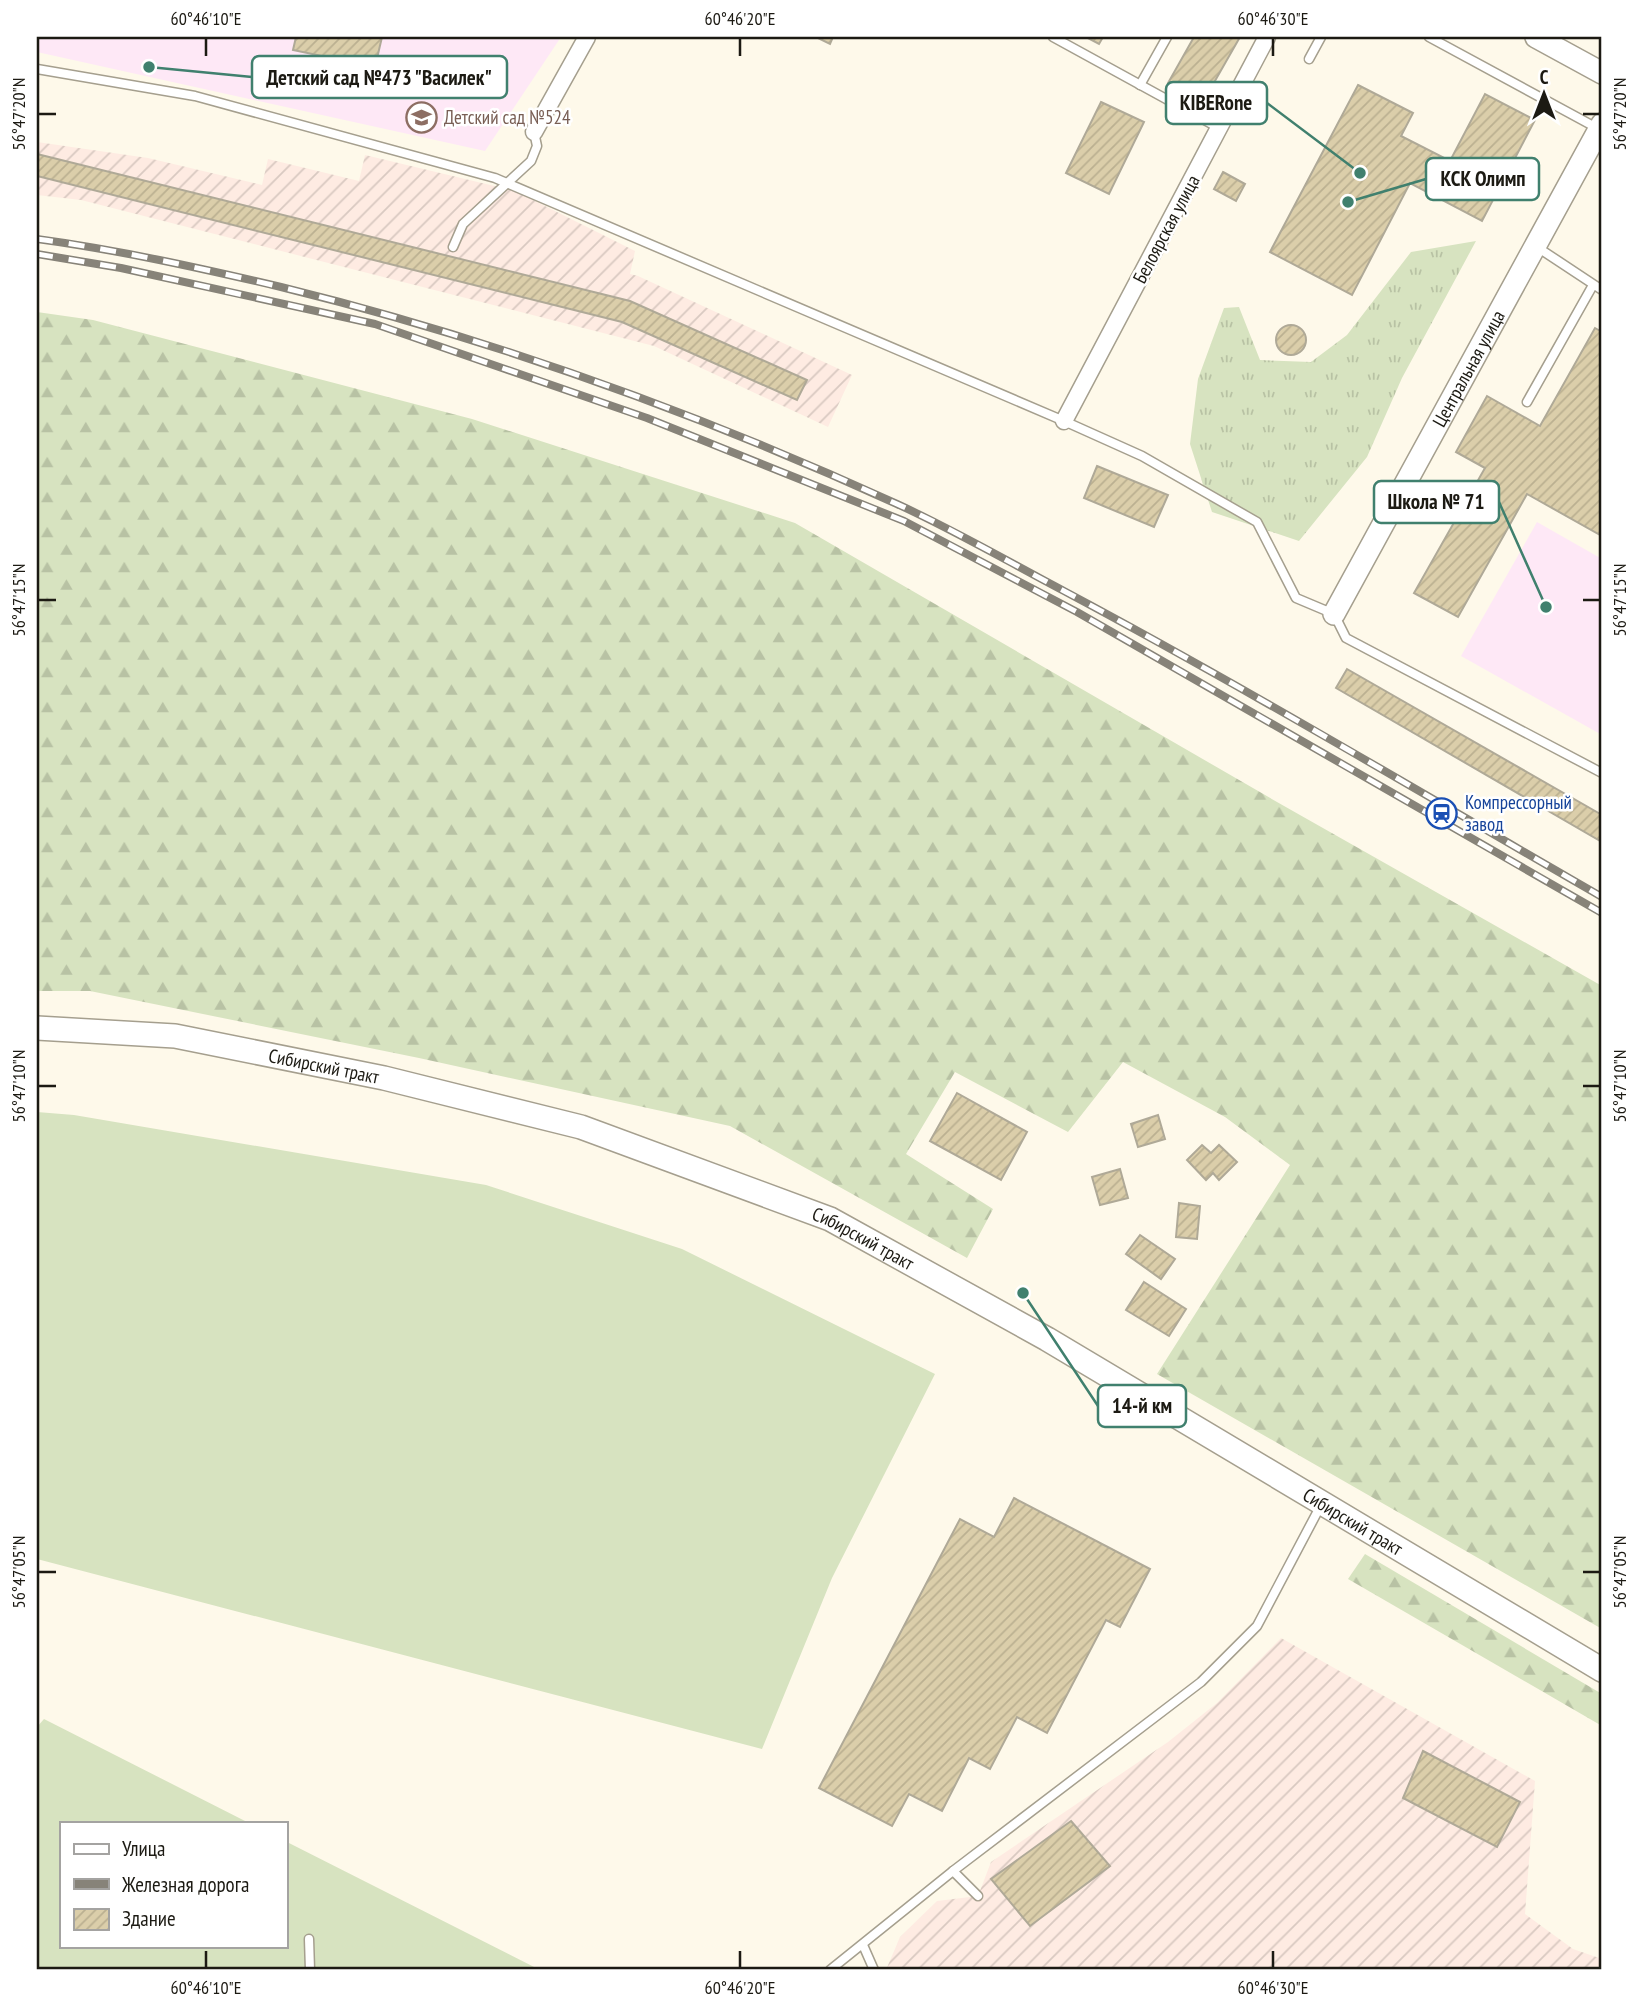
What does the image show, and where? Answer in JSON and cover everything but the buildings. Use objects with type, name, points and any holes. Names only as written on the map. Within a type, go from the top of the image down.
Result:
[{"type":"main road","name":"Сибирский тракт","points":[[37,1028],[175,1036],[384,1078],[581,1127],[830,1219],[1047,1339],[1602,1670]]},
{"type":"street","points":[[534,132],[587,37]]},
{"type":"street","name":"Белоярская улица","points":[[1064,421],[1267,37]]},
{"type":"street","points":[[1536,37],[1602,73]]},
{"type":"street","name":"Центральная улица","points":[[1334,614],[1601,126]]},
{"type":"lane","points":[[1053,37],[1219,128]]},
{"type":"lane","points":[[1140,85],[1167,37]]},
{"type":"lane","points":[[1310,59],[1321,37]]},
{"type":"lane","points":[[1429,37],[1601,126]]},
{"type":"lane","points":[[37,69],[195,96],[495,178],[1142,456],[1257,522],[1296,598],[1334,614],[1346,638],[1602,773]]},
{"type":"lane","points":[[453,247],[463,224],[531,161],[537,146],[534,132]]},
{"type":"lane","points":[[1535,245],[1602,290]]},
{"type":"lane","points":[[1527,402],[1593,285]]},
{"type":"lane","points":[[830,1970],[953,1871],[1201,1682],[1257,1626],[1322,1503]]},
{"type":"lane","points":[[953,1871],[978,1896]]},
{"type":"lane","points":[[309,1939],[310,1970]]},
{"type":"lane","points":[[863,1945],[874,1970]]},
{"type":"shaded area","name":"Детский сад №524","points":[[37,37],[561,37],[485,151],[37,52]]},
{"type":"shaded area","points":[[37,142],[148,158],[262,185],[268,159],[359,181],[365,155],[515,191],[635,251],[630,274],[852,375],[828,427],[654,346],[81,200],[37,195]]},
{"type":"shaded area","points":[[1537,522],[1602,559],[1602,735],[1461,656]]},
{"type":"shaded area","points":[[1281,1638],[1535,1781],[1525,1914],[1573,1949],[1602,1959],[1602,1970],[886,1970],[900,1937],[937,1901],[978,1896],[991,1862],[1168,1742],[1217,1703]]},
{"type":"green space","points":[[1476,241],[1402,378],[1367,457],[1299,541],[1212,512],[1190,444],[1198,379],[1224,308],[1239,307],[1260,360],[1311,362],[1347,335],[1411,252]]},
{"type":"green space","points":[[37,312],[93,320],[472,419],[795,523],[1277,802],[1602,986],[1602,1629],[1157,1374],[1290,1165],[1225,1117],[1123,1062],[1068,1132],[955,1072],[906,1154],[993,1209],[967,1258],[730,1126],[419,1058],[90,991],[37,991]]},
{"type":"green space","points":[[37,1112],[74,1115],[486,1185],[682,1249],[935,1374],[832,1578],[762,1749],[37,1559]]},
{"type":"green space","points":[[1365,1554],[1602,1694],[1602,1726],[1348,1579]]},
{"type":"green space","points":[[44,1719],[247,1822],[60,1822],[60,1948],[287,1948],[287,1842],[540,1970],[37,1970],[37,1727]]},
{"type":"railway","points":[[37,239],[220,273],[439,330],[594,381],[747,439],[939,524],[1267,703],[1602,897]]},
{"type":"railway","points":[[37,254],[121,268],[375,324],[647,418],[904,521],[1077,612],[1602,913]]},
{"type":"place","name":"Детский сад №473 \"Василек\"","points":[[149,67]]},
{"type":"place","name":"Детский сад №524","points":[[421,117]]},
{"type":"place","name":"KIBERone","points":[[1360,173]]},
{"type":"place","name":"КСК Олимп","points":[[1348,202]]},
{"type":"place","name":"Школа № 71","points":[[1546,607]]},
{"type":"place","name":"Компрессорный завод","points":[[1442,813]]},
{"type":"place","name":"14-й км","points":[[1023,1293]]}]
